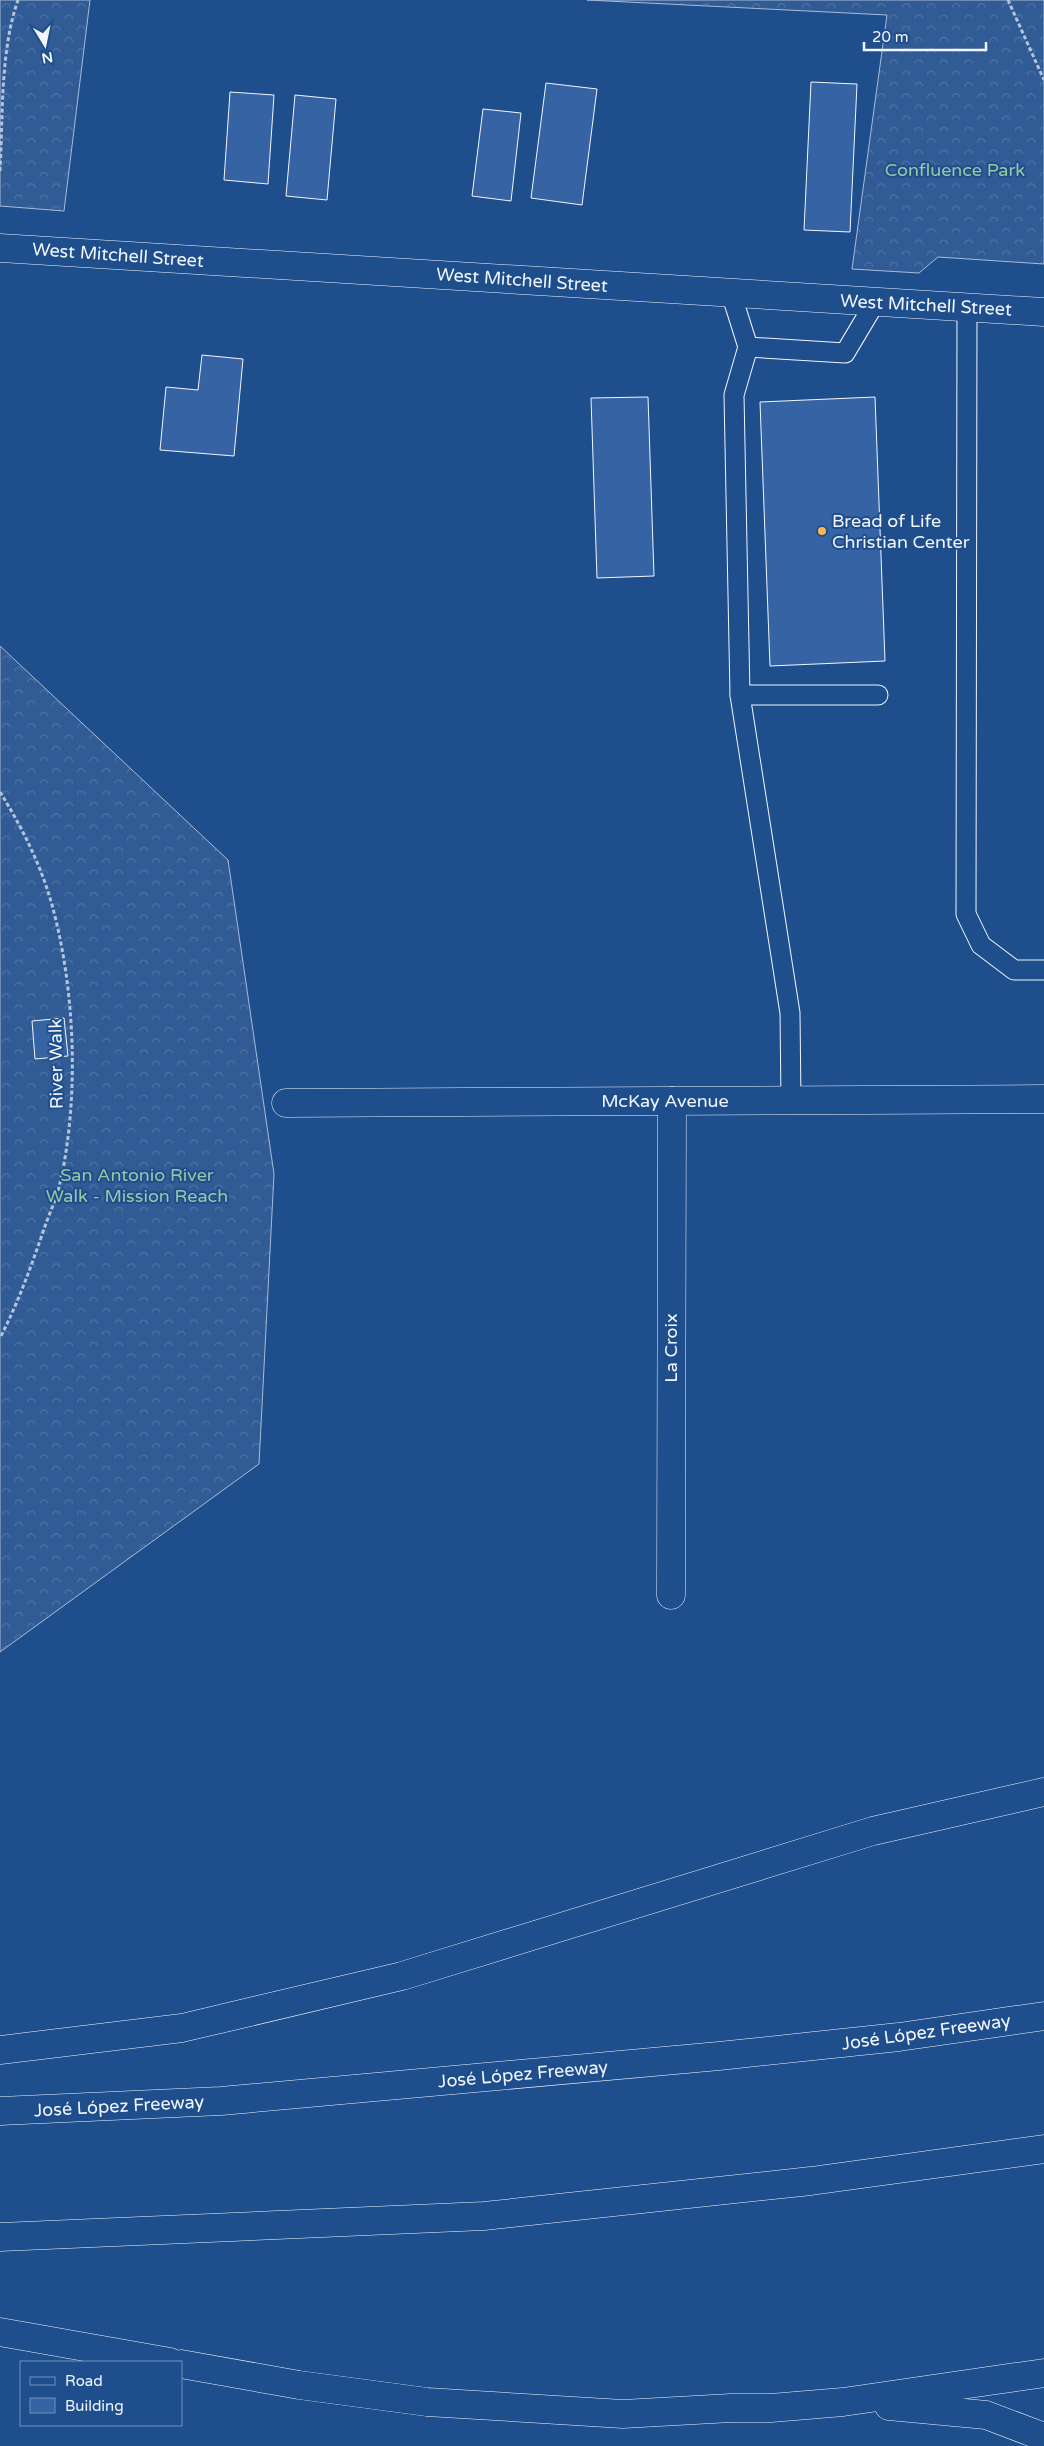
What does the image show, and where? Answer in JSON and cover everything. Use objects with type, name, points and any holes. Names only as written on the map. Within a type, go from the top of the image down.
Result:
[{"type":"main road","name":"West Mitchell Street","points":[[0,248],[1044,312]]},
{"type":"main road","name":"McKay Avenue","points":[[286,1103],[1044,1099]]},
{"type":"main road","name":"La Croix","points":[[671,1595],[672,1101]]},
{"type":"main road","points":[[0,2050],[182,2028],[402,1976],[873,1831],[1044,1792]]},
{"type":"main road","name":"José López Freeway","points":[[0,2111],[220,2101],[689,2059],[899,2037],[1044,2016]]},
{"type":"main road","points":[[0,2237],[484,2216],[811,2181],[1044,2149]]},
{"type":"main road","points":[[0,2332],[164,2361]]},
{"type":"main road","points":[[182,2364],[299,2385],[427,2402],[532,2410],[623,2414],[732,2408],[771,2408],[843,2402],[1044,2373]]},
{"type":"main road","points":[[843,2402],[986,2415],[1044,2437]]},
{"type":"lane","points":[[731,293],[748,347],[734,395],[740,695],[790,1013],[791,1101]]},
{"type":"lane","points":[[748,347],[845,353],[876,301]]},
{"type":"lane","points":[[967,307],[966,914],[982,945],[1014,970],[1044,970]]},
{"type":"lane","points":[[740,695],[878,695]]},
{"type":"path","points":[[0,171],[6,65],[12,17],[18,0]]},
{"type":"path","points":[[1008,0],[1044,80]]},
{"type":"path","name":"River Walk","points":[[0,792],[19,822],[50,897],[64,967],[71,1026],[71,1116],[60,1184],[19,1300],[0,1338]]},
{"type":"green space","points":[[0,0],[90,0],[64,211],[0,206]]},
{"type":"green space","name":"Confluence Park","points":[[587,0],[1044,0],[1044,264],[938,257],[919,273],[852,269],[887,15]]},
{"type":"green space","name":"San Antonio River Walk - Mission Reach","points":[[0,646],[228,860],[274,1174],[259,1464],[0,1652]]},
{"type":"building","points":[[811,82],[857,84],[850,232],[804,230]]},
{"type":"building","points":[[546,83],[597,89],[582,205],[531,198]]},
{"type":"building","points":[[230,92],[274,95],[268,184],[224,180]]},
{"type":"building","points":[[295,95],[336,99],[327,200],[286,196]]},
{"type":"building","points":[[483,109],[521,113],[511,201],[472,196]]},
{"type":"building","points":[[202,355],[243,359],[234,456],[160,450],[166,387],[198,390]]},
{"type":"building","points":[[648,397],[654,576],[597,578],[591,398]]},
{"type":"building","name":"Bread of Life Christian Center","points":[[875,397],[885,661],[770,666],[760,402]]},
{"type":"building","points":[[64,1018],[68,1056],[35,1059],[32,1021]]},
{"type":"place","name":"Bread of Life Christian Center","points":[[822,531]]}]
